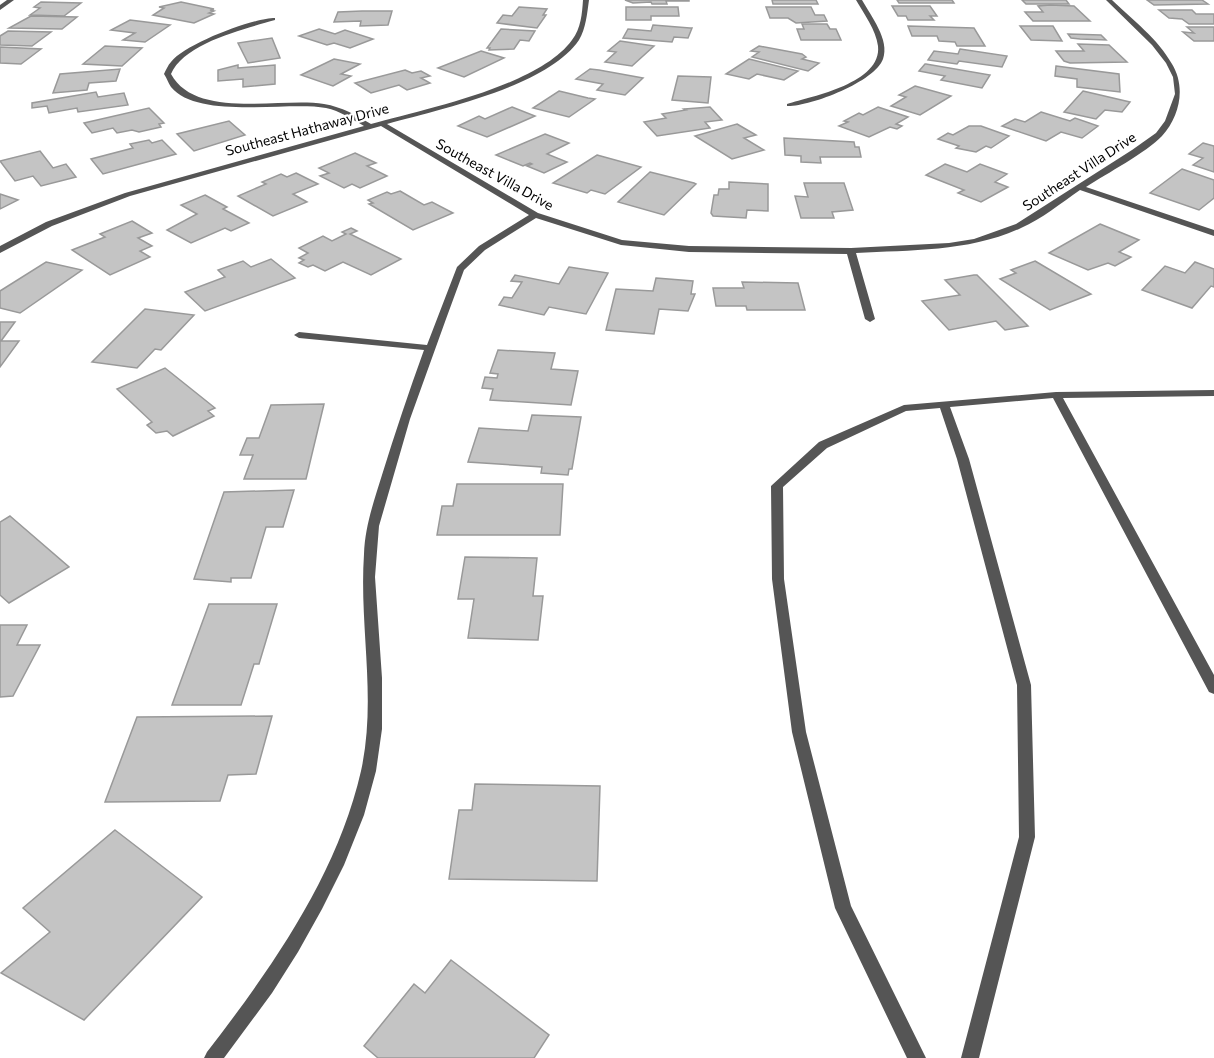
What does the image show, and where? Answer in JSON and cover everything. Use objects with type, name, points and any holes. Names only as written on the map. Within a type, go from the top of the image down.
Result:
[{"type":"street","points":[[0,8],[11,0]]},
{"type":"street","name":"Southeast Hathaway Drive","points":[[0,250],[50,224],[120,196],[382,124],[493,90],[553,60],[569,48],[583,26],[586,0]]},
{"type":"street","points":[[789,105],[836,92],[857,82],[879,61],[882,48],[859,0]]},
{"type":"street","name":"Southeast Villa Drive","points":[[382,124],[535,215],[621,242],[655,247],[851,251],[920,249],[976,241],[1018,226],[1081,188],[1159,135],[1176,107],[1178,93],[1176,77],[1169,63],[1154,44],[1109,0]]},
{"type":"street","points":[[273,19],[195,47],[170,65],[167,76],[170,82],[189,95],[218,104],[325,106],[343,111],[370,127]]},
{"type":"street","points":[[1081,188],[1214,233]]},
{"type":"street","points":[[213,1058],[254,1007],[300,935],[349,833],[362,792],[375,729],[374,634],[368,589],[373,526],[396,448],[460,269],[482,248],[535,215]]},
{"type":"street","points":[[851,251],[870,319]]},
{"type":"street","points":[[299,335],[431,348]]},
{"type":"street","points":[[917,1058],[843,908],[799,732],[778,579],[777,486],[823,445],[904,408],[1056,395],[1214,393]]},
{"type":"street","points":[[1056,395],[1214,688]]},
{"type":"street","points":[[944,404],[963,459],[1024,685],[1026,837],[970,1058]]},
{"type":"building","points":[[625,0],[689,1],[666,1],[667,4],[652,4],[651,2],[633,3]]},
{"type":"building","points":[[772,0],[816,0],[818,4],[773,4]]},
{"type":"building","points":[[897,0],[952,0],[954,3],[899,3]]},
{"type":"building","points":[[1022,0],[1066,0],[1069,4],[1026,4]]},
{"type":"building","points":[[1147,0],[1202,0],[1208,4],[1154,5]]},
{"type":"building","points":[[41,2],[81,3],[64,16],[30,15],[40,8],[34,7]]},
{"type":"building","points":[[181,2],[214,9],[209,13],[214,14],[194,23],[153,15],[164,8],[159,7]]},
{"type":"building","points":[[892,6],[930,6],[937,16],[930,16],[934,20],[908,20],[906,16],[898,16]]},
{"type":"building","points":[[1038,6],[1074,6],[1090,21],[1033,21],[1025,12],[1043,12]]},
{"type":"building","points":[[519,7],[547,9],[543,15],[546,15],[537,28],[497,23],[503,15],[512,16]]},
{"type":"building","points":[[626,7],[678,7],[679,16],[651,16],[651,20],[626,20]]},
{"type":"building","points":[[766,7],[811,7],[815,15],[824,15],[827,21],[796,23],[788,18],[770,18]]},
{"type":"building","points":[[1159,10],[1192,10],[1196,14],[1214,14],[1214,24],[1189,24],[1182,19],[1169,18]]},
{"type":"building","points":[[392,11],[388,25],[360,26],[361,21],[334,22],[338,12]]},
{"type":"building","points":[[31,16],[77,17],[62,29],[9,28]]},
{"type":"building","points":[[130,20],[170,25],[145,42],[123,40],[135,33],[111,30]]},
{"type":"building","points":[[802,24],[827,24],[830,29],[836,29],[841,40],[801,40],[797,29],[804,29]]},
{"type":"building","points":[[653,25],[692,28],[688,38],[674,37],[672,42],[623,38],[628,29],[651,31]]},
{"type":"building","points":[[908,26],[974,28],[985,46],[957,46],[955,42],[939,41],[937,36],[912,36]]},
{"type":"building","points":[[1020,26],[1053,26],[1062,41],[1031,40]]},
{"type":"building","points":[[1187,27],[1214,27],[1214,41],[1194,41],[1183,32],[1194,33]]},
{"type":"building","points":[[319,29],[335,34],[345,30],[373,39],[350,48],[334,43],[327,45],[299,36]]},
{"type":"building","points":[[501,29],[535,31],[529,41],[520,40],[514,49],[489,50],[490,48],[487,48]]},
{"type":"building","points":[[8,31],[51,32],[32,46],[0,45],[0,36]]},
{"type":"building","points":[[1068,34],[1101,35],[1106,40],[1071,38]]},
{"type":"building","points":[[272,38],[280,58],[248,63],[238,43]]},
{"type":"building","points":[[620,41],[654,46],[632,66],[605,62],[616,52],[608,51]]},
{"type":"building","points":[[1078,44],[1109,45],[1127,62],[1070,63],[1064,61],[1056,51],[1084,51]]},
{"type":"building","points":[[105,46],[142,48],[122,66],[83,64]]},
{"type":"building","points":[[759,46],[802,54],[806,57],[802,59],[819,63],[808,71],[752,57],[759,52],[751,51]]},
{"type":"building","points":[[0,47],[41,49],[21,64],[0,63]]},
{"type":"building","points":[[960,49],[1007,56],[1002,67],[959,61],[957,64],[928,60],[934,51],[958,54]]},
{"type":"building","points":[[481,51],[504,58],[464,77],[438,68]]},
{"type":"building","points":[[334,59],[360,64],[341,74],[351,76],[333,86],[301,75]]},
{"type":"building","points":[[749,59],[798,71],[784,80],[757,74],[749,79],[726,74]]},
{"type":"building","points":[[925,64],[990,75],[982,88],[941,80],[945,76],[919,71]]},
{"type":"building","points":[[238,65],[238,68],[275,65],[275,84],[243,87],[243,79],[218,81],[218,70]]},
{"type":"building","points":[[1056,66],[1119,74],[1120,92],[1077,87],[1077,79],[1055,76]]},
{"type":"building","points":[[120,69],[116,81],[89,83],[87,90],[53,93],[60,74]]},
{"type":"building","points":[[590,69],[643,78],[625,95],[597,90],[603,84],[576,79]]},
{"type":"building","points":[[405,70],[412,73],[421,71],[430,76],[421,78],[430,83],[407,90],[399,85],[371,93],[355,83]]},
{"type":"building","points":[[678,76],[711,77],[708,103],[672,100]]},
{"type":"building","points":[[915,86],[951,96],[920,115],[891,106],[906,97],[899,95]]},
{"type":"building","points":[[559,91],[595,99],[569,117],[533,108]]},
{"type":"building","points":[[1083,91],[1130,102],[1122,112],[1105,110],[1096,119],[1064,112]]},
{"type":"building","points":[[96,92],[98,97],[124,93],[128,105],[78,112],[77,108],[49,113],[47,106],[32,108],[32,103]]},
{"type":"building","points":[[512,107],[535,116],[487,137],[458,126],[479,116],[485,119]]},
{"type":"building","points":[[710,107],[722,120],[705,122],[710,128],[657,136],[644,122],[666,118],[662,114],[686,110],[684,109]]},
{"type":"building","points":[[878,107],[908,117],[896,124],[902,126],[897,129],[890,127],[869,137],[839,126],[859,113],[863,115]]},
{"type":"building","points":[[149,108],[164,123],[159,124],[161,127],[139,132],[132,130],[117,133],[113,128],[92,133],[84,123]]},
{"type":"building","points":[[1041,112],[1070,121],[1075,118],[1098,126],[1082,138],[1061,132],[1046,141],[1002,126],[1015,119],[1025,122]]},
{"type":"building","points":[[229,121],[245,135],[194,151],[177,134]]},
{"type":"building","points":[[737,124],[756,135],[744,138],[764,150],[732,159],[695,136]]},
{"type":"building","points":[[969,126],[981,126],[1009,136],[991,148],[986,146],[976,152],[956,148],[959,146],[938,139],[948,133],[953,135]]},
{"type":"building","points":[[545,134],[569,143],[547,154],[567,162],[544,173],[527,166],[532,164],[530,163],[523,166],[496,155]]},
{"type":"building","points":[[784,138],[854,142],[855,147],[859,147],[861,157],[820,157],[821,163],[801,162],[801,156],[785,155]]},
{"type":"building","points":[[149,140],[152,143],[162,140],[176,154],[103,174],[91,159],[133,148],[130,144]]},
{"type":"building","points":[[1203,143],[1214,146],[1214,172],[1193,165],[1203,158],[1189,154]]},
{"type":"building","points":[[40,151],[53,168],[66,164],[76,177],[41,186],[33,176],[15,181],[0,161]]},
{"type":"building","points":[[355,153],[376,163],[367,166],[387,176],[360,188],[352,184],[344,188],[320,176],[329,173],[319,168]]},
{"type":"building","points":[[597,155],[641,167],[605,194],[591,190],[587,193],[553,183]]},
{"type":"building","points":[[945,164],[967,172],[980,164],[1007,174],[995,182],[1008,187],[981,202],[958,193],[964,190],[926,175]]},
{"type":"building","points":[[1182,169],[1214,180],[1214,198],[1199,210],[1150,193]]},
{"type":"building","points":[[650,172],[696,184],[664,215],[618,202]]},
{"type":"building","points":[[296,173],[318,184],[293,194],[307,202],[273,216],[238,196],[266,184],[262,182],[281,174],[287,177]]},
{"type":"building","points":[[729,182],[768,184],[768,211],[747,210],[746,218],[713,216],[711,213],[714,195],[718,195],[719,189],[729,189]]},
{"type":"building","points":[[804,183],[844,183],[853,210],[832,212],[834,218],[801,218],[795,196],[808,197]]},
{"type":"building","points":[[400,191],[424,205],[432,202],[453,213],[413,230],[369,204],[373,203],[368,200],[387,192],[391,194]]},
{"type":"building","points":[[0,194],[18,200],[0,209]]},
{"type":"building","points":[[205,195],[227,207],[223,209],[249,223],[231,231],[225,228],[191,243],[167,230],[197,214],[181,205]]},
{"type":"building","points":[[132,221],[152,233],[138,238],[152,246],[140,251],[150,257],[110,275],[72,250],[105,237],[100,234]]},
{"type":"building","points":[[1100,224],[1139,240],[1119,252],[1131,257],[1115,266],[1108,263],[1088,270],[1049,253]]},
{"type":"building","points":[[351,228],[357,231],[350,234],[401,259],[371,275],[343,262],[325,271],[313,265],[308,267],[299,263],[304,260],[299,258],[308,253],[299,248],[323,236],[332,241],[346,234],[342,232]]},
{"type":"building","points":[[271,259],[295,278],[205,311],[185,292],[225,277],[218,270],[243,261],[251,267]]},
{"type":"building","points":[[1035,261],[1091,294],[1050,310],[1000,279],[1016,273],[1011,270]]},
{"type":"building","points":[[46,262],[82,270],[20,313],[0,308],[0,291]]},
{"type":"building","points":[[1195,262],[1214,269],[1214,287],[1211,286],[1192,308],[1142,290],[1165,266],[1185,273]]},
{"type":"building","points":[[569,267],[608,273],[586,314],[549,307],[544,315],[499,305],[504,297],[512,298],[522,282],[511,281],[515,275],[559,284]]},
{"type":"building","points":[[977,275],[1028,326],[1005,330],[996,321],[949,330],[922,301],[960,295],[945,280]]},
{"type":"building","points":[[656,278],[693,281],[691,294],[695,294],[688,311],[659,309],[654,334],[606,330],[616,289],[653,291]]},
{"type":"building","points":[[742,282],[798,283],[805,310],[747,310],[746,306],[716,306],[713,288],[744,288]]},
{"type":"building","points":[[145,309],[194,315],[161,350],[155,349],[137,368],[92,362]]},
{"type":"building","points":[[0,322],[15,322],[1,341],[19,341],[0,367]]},
{"type":"building","points":[[498,350],[555,353],[551,369],[578,371],[571,405],[490,400],[493,389],[482,388],[485,377],[497,378],[498,374],[490,373]]},
{"type":"building","points":[[165,368],[215,408],[208,411],[214,416],[173,436],[167,431],[156,433],[147,425],[152,422],[117,389]]},
{"type":"building","points":[[324,404],[306,479],[244,479],[253,455],[240,455],[247,438],[259,438],[271,405]]},
{"type":"building","points":[[532,415],[581,417],[572,469],[569,469],[568,475],[541,473],[542,467],[468,462],[479,428],[528,431]]},
{"type":"building","points":[[457,484],[563,484],[560,535],[437,535],[442,506],[453,506]]},
{"type":"building","points":[[294,490],[283,527],[266,527],[251,578],[231,578],[231,582],[194,579],[224,492]]},
{"type":"building","points":[[10,516],[69,567],[9,603],[0,595],[0,522]]},
{"type":"building","points":[[465,557],[537,558],[533,596],[543,596],[538,640],[468,638],[474,599],[458,599]]},
{"type":"building","points":[[209,604],[277,604],[259,664],[254,664],[241,705],[172,705]]},
{"type":"building","points":[[0,625],[27,625],[17,645],[40,645],[13,696],[0,697]]},
{"type":"building","points":[[272,716],[256,774],[228,775],[220,801],[105,802],[137,717]]},
{"type":"building","points":[[475,784],[600,786],[597,881],[449,879],[459,810],[472,810]]},
{"type":"building","points":[[115,830],[202,897],[84,1020],[1,973],[50,932],[23,908]]},
{"type":"building","points":[[451,960],[549,1035],[534,1058],[378,1058],[364,1046],[414,984],[425,993]]}]
